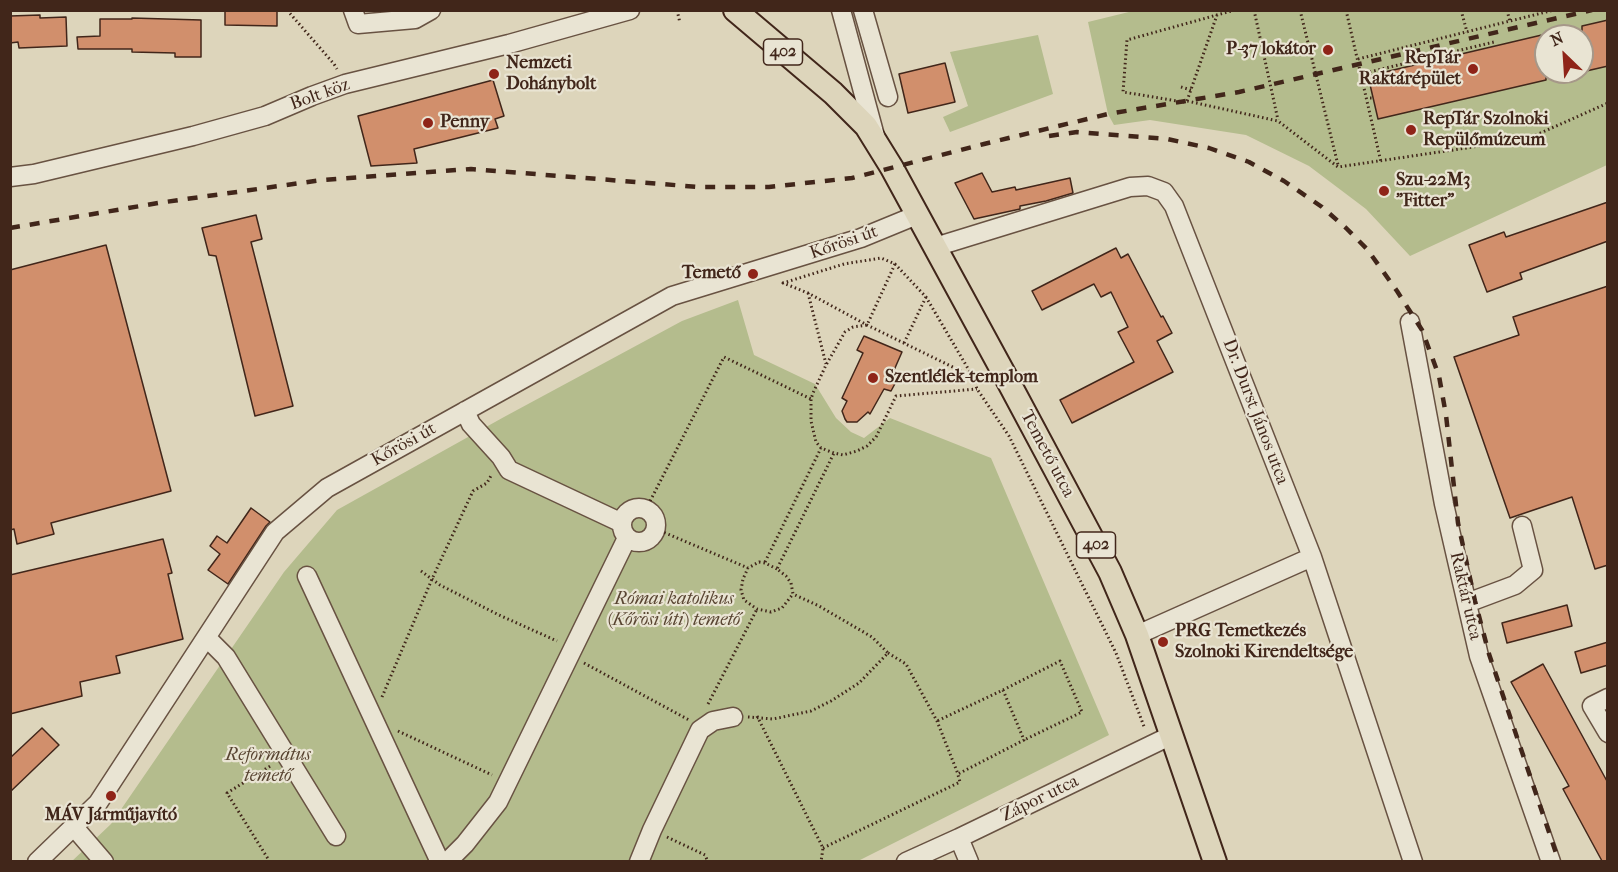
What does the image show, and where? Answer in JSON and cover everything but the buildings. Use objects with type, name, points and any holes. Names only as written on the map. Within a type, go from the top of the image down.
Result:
[{"type":"main road","name":"Temető utca","points":[[735,10],[833,93],[866,126],[876,140],[1110,572],[1137,635],[1215,861]]},
{"type":"street","points":[[353,10],[358,24],[415,19],[431,10]]},
{"type":"street","points":[[841,10],[876,140]]},
{"type":"street","points":[[863,10],[888,98]]},
{"type":"street","name":"Bolt köz","points":[[10,177],[34,174],[193,136],[265,116],[345,84],[509,44],[628,11]]},
{"type":"street","points":[[856,64],[877,58]]},
{"type":"street","name":"Dr. Durst János utca","points":[[935,247],[1130,187],[1148,186],[1164,192],[1174,206],[1312,557],[1413,861]]},
{"type":"street","name":"Kőrösi út","points":[[38,861],[98,803],[275,532],[327,488],[672,296],[861,238],[917,215]]},
{"type":"street","name":"Raktár utca","points":[[1410,322],[1444,504],[1479,656],[1551,861]]},
{"type":"street","points":[[447,861],[465,844],[498,802],[571,652],[624,530],[623,518],[635,508],[646,509],[653,514],[657,524],[654,533],[647,541],[637,542],[624,530],[509,470],[501,457],[471,424],[465,411]]},
{"type":"street","points":[[1467,603],[1515,585],[1533,570],[1522,526]]},
{"type":"street","points":[[1137,635],[1312,557]]},
{"type":"street","points":[[307,576],[440,861]]},
{"type":"street","points":[[207,638],[226,657],[336,836]]},
{"type":"street","points":[[1608,698],[1592,706],[1608,733]]},
{"type":"street","points":[[639,861],[700,730],[713,721],[733,717]]},
{"type":"street","name":"Zápor utca","points":[[906,861],[1172,735]]},
{"type":"street","points":[[74,827],[104,861]]},
{"type":"street","points":[[958,838],[969,861]]},
{"type":"path","points":[[287,10],[334,64],[345,84]]},
{"type":"path","points":[[676,10],[680,23]]},
{"type":"path","points":[[1235,10],[1127,40],[1123,92],[1187,101],[1278,120],[1338,167],[1527,139],[1608,103]]},
{"type":"path","points":[[1254,10],[1278,120]]},
{"type":"path","points":[[1300,10],[1338,167]]},
{"type":"path","points":[[1346,10],[1381,162]]},
{"type":"path","points":[[1461,10],[1467,32]]},
{"type":"path","points":[[1507,10],[1510,22]]},
{"type":"path","points":[[1358,59],[1554,10]]},
{"type":"path","points":[[1187,101],[1217,15]]},
{"type":"path","points":[[1361,74],[1494,42]]},
{"type":"path","points":[[1181,87],[1191,90]]},
{"type":"path","points":[[1366,93],[1371,98],[1368,104]]},
{"type":"path","points":[[774,283],[783,283],[844,264],[881,258],[895,264],[926,297],[973,377],[977,389],[1009,436],[1111,643],[1151,745]]},
{"type":"path","points":[[867,325],[895,264]]},
{"type":"path","points":[[783,283],[808,293],[973,377]]},
{"type":"path","points":[[808,293],[826,365]]},
{"type":"path","points":[[904,343],[926,297]]},
{"type":"path","points":[[867,325],[853,327],[845,332],[826,365],[811,399],[813,435],[821,448],[843,454],[867,446],[876,437],[896,396],[977,389]]},
{"type":"path","points":[[646,509],[724,357],[811,399]]},
{"type":"path","points":[[765,563],[821,448]]},
{"type":"path","points":[[777,569],[834,453]]},
{"type":"path","points":[[501,457],[487,483],[473,491],[432,579],[373,719],[507,782]]},
{"type":"path","points":[[656,529],[748,568]]},
{"type":"path","points":[[793,594],[782,608],[771,612],[757,609],[744,600],[741,590],[743,579],[748,568],[759,562],[777,569],[791,583],[793,594],[819,606],[872,637],[888,653],[906,664],[937,721],[960,782],[823,848]]},
{"type":"path","points":[[421,571],[440,585],[571,652],[698,725],[695,741]]},
{"type":"path","points":[[708,704],[757,609]]},
{"type":"path","points":[[733,717],[757,716],[773,719],[811,711],[859,682],[888,653]]},
{"type":"path","points":[[937,721],[1060,661],[1082,712],[958,774]]},
{"type":"path","points":[[1003,690],[1024,740]]},
{"type":"path","points":[[757,716],[823,848],[821,861]]},
{"type":"path","points":[[270,861],[227,793],[286,757]]},
{"type":"path","points":[[652,830],[705,855],[708,861]]},
{"type":"green space","name":"RepTár Szolnoki Repülőmúzeum","points":[[1137,10],[1607,11],[1607,165],[1410,256],[1366,209],[1309,166],[1246,135],[1150,120],[1114,125],[1108,114],[1088,22]]},
{"type":"green space","points":[[1038,35],[1053,94],[950,132],[943,117],[968,106],[950,52]]},
{"type":"green space","name":"Római katolikus (Kőrösi úti) temető","points":[[738,300],[754,355],[815,384],[836,418],[851,432],[864,438],[890,418],[991,458],[1109,735],[858,861],[71,862],[111,824],[284,572],[337,510],[682,321]]},
{"type":"railway","points":[[10,228],[158,203],[322,180],[471,169],[699,187],[769,187],[852,178],[1108,114],[1239,92],[1592,10]]},
{"type":"railway","points":[[1049,136],[1077,132],[1167,139],[1209,148],[1249,162],[1284,181],[1322,207],[1367,249],[1397,291],[1422,330],[1439,376],[1446,415],[1458,523],[1475,601],[1489,654],[1559,862]]},
{"type":"place","name":"P-37 lokátor","points":[[1328,50]]},
{"type":"place","name":"RepTár Raktárépület","points":[[1473,69]]},
{"type":"place","name":"Nemzeti Dohánybolt","points":[[494,74]]},
{"type":"place","name":"Penny","points":[[428,123]]},
{"type":"place","name":"RepTár Szolnoki Repülőmúzeum","points":[[1411,130]]},
{"type":"place","name":"Szu-22M3 \"Fitter\"","points":[[1384,191]]},
{"type":"place","name":"Temető","points":[[753,274]]},
{"type":"place","name":"Szentlélek-templom","points":[[873,378]]},
{"type":"place","name":"PRG Temetkezés Szolnoki Kirendeltsége","points":[[1163,642]]},
{"type":"place","name":"MÁV Járműjavító","points":[[111,796]]},
{"type":"park label","name":"Református temető","points":[[268,766]]}]
